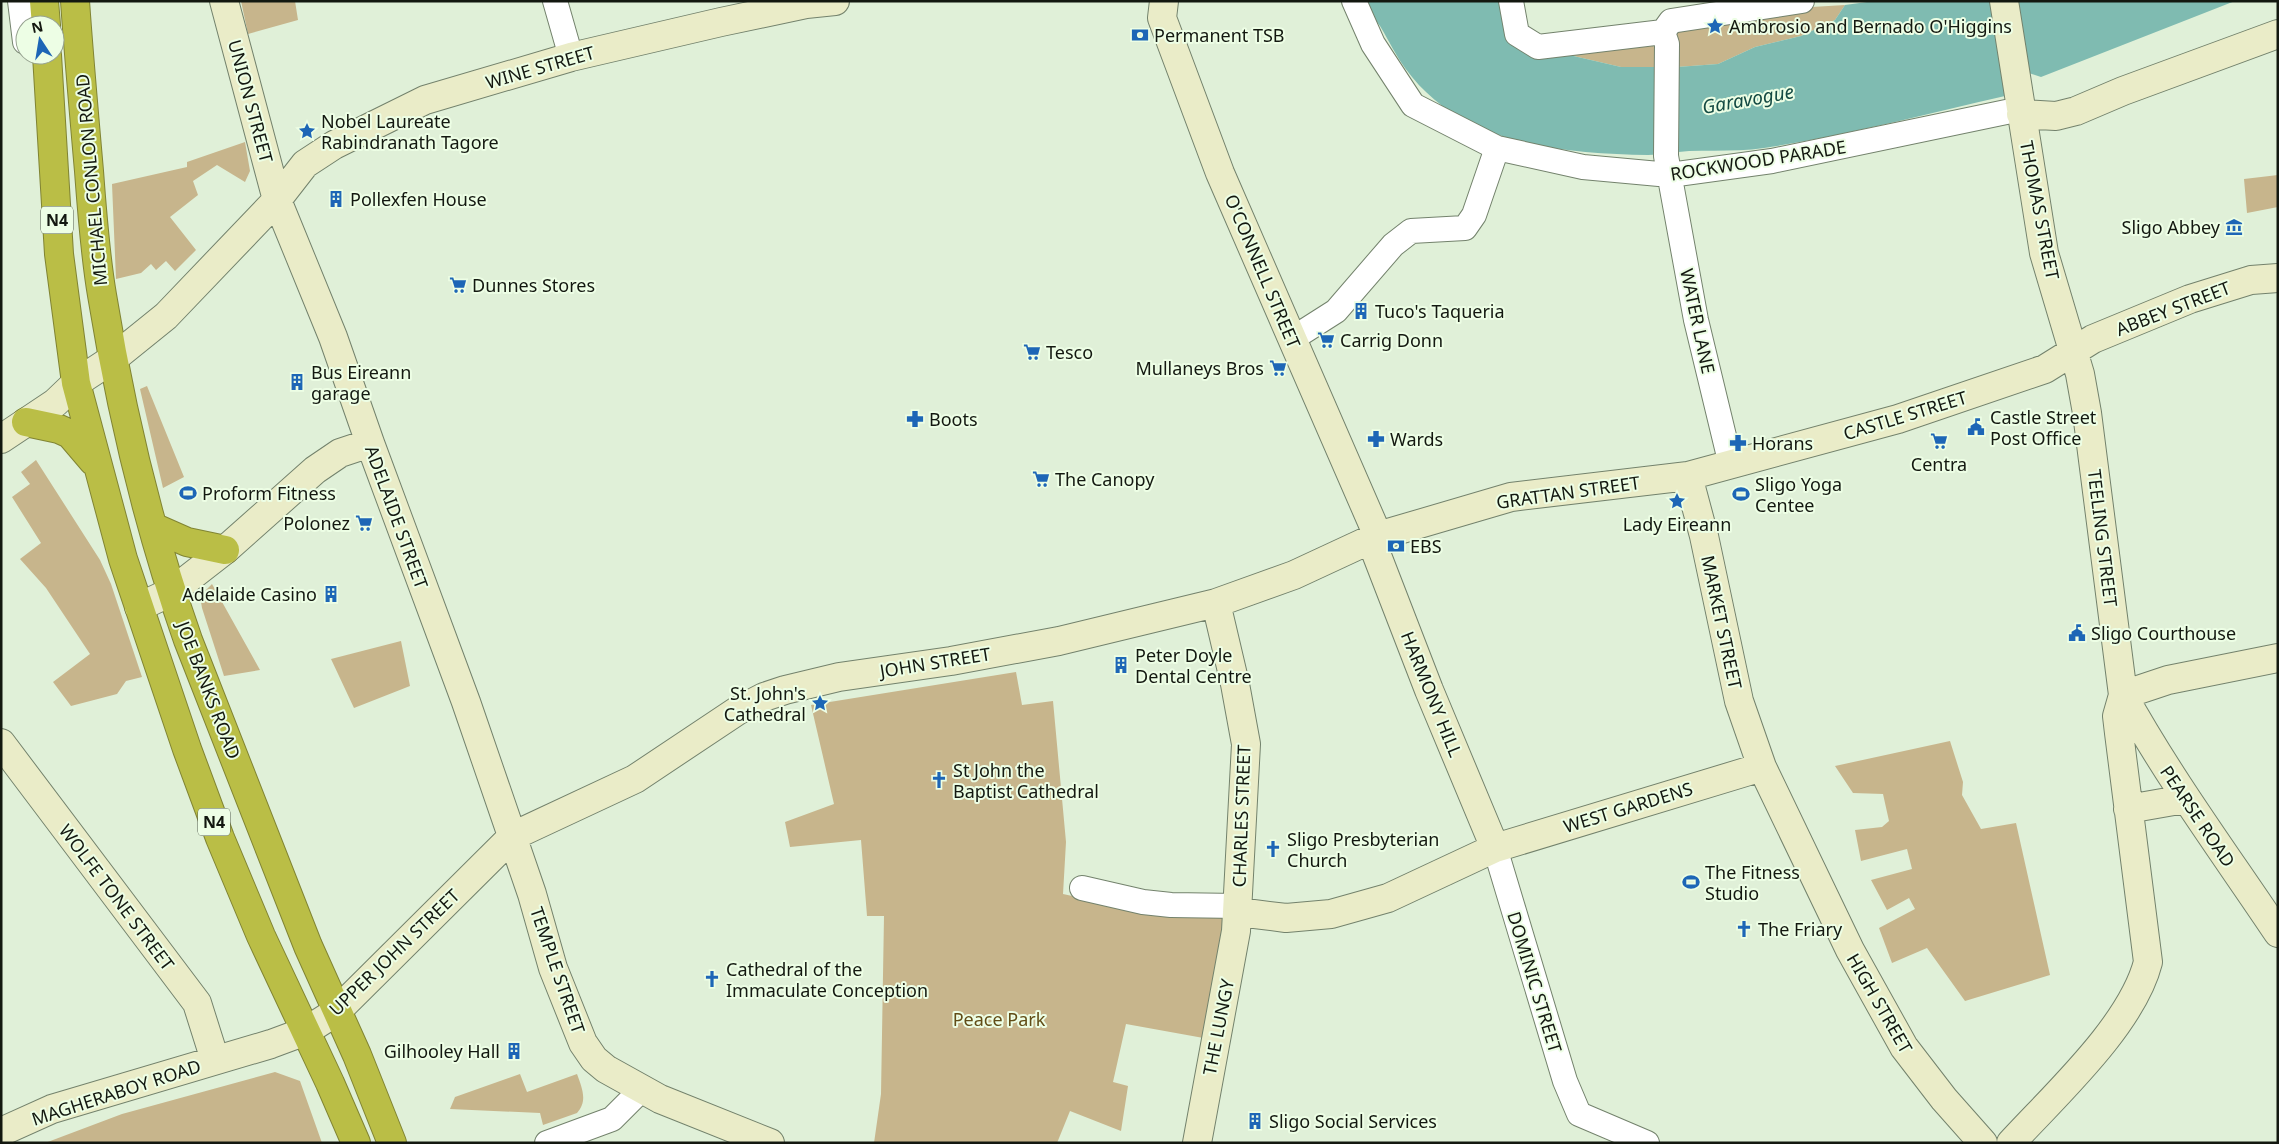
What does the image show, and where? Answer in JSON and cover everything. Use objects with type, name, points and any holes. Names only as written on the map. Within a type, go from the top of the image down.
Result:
[{"type":"highway","points":[[44,1],[45,15]]},
{"type":"highway","name":"MICHAEL CONLON ROAD","points":[[76,1],[92,210],[102,294],[114,358]]},
{"type":"highway","name":"MICHAEL CONLON ROAD","points":[[48,65],[59,254],[76,383]]},
{"type":"highway","name":"JOE BANKS ROAD","points":[[114,358],[126,419],[171,592],[304,936],[336,1012]]},
{"type":"highway","name":"N4","points":[[76,383],[97,466],[138,607],[187,749],[220,838],[261,936],[306,1030],[356,1143]]},
{"type":"highway","name":"N4","points":[[26,422],[59,429],[70,434],[97,466]]},
{"type":"highway","points":[[153,527],[187,542],[225,550]]},
{"type":"highway","name":"N4","points":[[336,1012],[357,1055],[392,1143]]},
{"type":"street","points":[[20,1],[22,15]]},
{"type":"street","name":"UNION STREET","points":[[224,1],[277,200]]},
{"type":"street","points":[[555,1],[571,57]]},
{"type":"street","name":"WINE STREET","points":[[1,438],[55,403],[76,383],[114,358],[166,316],[277,200],[305,164],[334,145],[412,105],[571,57],[721,22],[806,4],[834,1]]},
{"type":"street","name":"O'CONNELL STREET","points":[[1164,1],[1162,18],[1220,173],[1375,538]]},
{"type":"street","name":"ROCKWOOD PARADE","points":[[1354,1],[1372,44],[1413,105],[1497,148],[1583,167],[1668,166],[1772,161],[2011,111],[2020,104]]},
{"type":"street","points":[[1511,1],[1517,34],[1538,47],[1665,38],[1671,21],[1802,1]]},
{"type":"street","name":"THOMAS STREET","points":[[2004,1],[2044,253],[2074,353]]},
{"type":"street","points":[[2020,104],[2056,116],[2076,112],[2123,91],[2278,34]]},
{"type":"street","name":"WATER LANE","points":[[1665,38],[1668,166],[1696,320],[1731,465]]},
{"type":"street","points":[[1292,339],[1336,311],[1393,245],[1410,231],[1465,228],[1474,215],[1497,148]]},
{"type":"street","name":"ADELAIDE STREET","points":[[277,200],[333,337],[513,836]]},
{"type":"street","name":"ABBEY STREET","points":[[2074,353],[2093,340],[2190,299],[2251,280],[2278,278]]},
{"type":"street","name":"CASTLE STREET","points":[[1731,465],[1898,419],[2045,369],[2074,353]]},
{"type":"street","name":"TEELING STREET","points":[[2074,353],[2087,413],[2123,695]]},
{"type":"street","points":[[138,607],[171,592],[225,550],[315,470],[340,453],[370,443]]},
{"type":"street","name":"GRATTAN STREET","points":[[1375,538],[1511,497],[1688,476],[1731,465]]},
{"type":"street","name":"MARKET STREET","points":[[1688,476],[1704,536],[1739,701],[1762,767]]},
{"type":"street","name":"JOHN STREET","points":[[513,836],[635,779],[737,711],[785,690],[839,677],[951,661],[1058,641],[1216,603],[1294,575],[1375,538]]},
{"type":"street","name":"HARMONY HILL","points":[[1375,538],[1429,690],[1495,848]]},
{"type":"street","name":"CHARLES STREET","points":[[1216,603],[1236,684],[1246,744],[1238,909]]},
{"type":"street","points":[[2011,1143],[2098,1047],[2124,1011],[2145,975],[2148,962],[2117,716],[2123,695],[2168,680],[2278,658]]},
{"type":"street","name":"PEARSE ROAD","points":[[2123,695],[2152,747],[2185,798],[2278,933]]},
{"type":"street","name":"WOLFE TONE STREET","points":[[1,743],[196,1003],[224,1058]]},
{"type":"street","name":"WEST GARDENS","points":[[1238,909],[1286,918],[1331,914],[1388,898],[1495,848],[1762,767]]},
{"type":"street","name":"HIGH STREET","points":[[1762,767],[1850,950],[1904,1047],[1944,1099],[1983,1143]]},
{"type":"street","points":[[2128,809],[2185,798]]},
{"type":"street","name":"UPPER JOHN STREET","points":[[224,1058],[306,1030],[336,1012],[513,836]]},
{"type":"street","name":"TEMPLE STREET","points":[[513,836],[553,968],[583,1044],[594,1059],[606,1069],[660,1099],[770,1143]]},
{"type":"street","name":"DOMINIC STREET","points":[[1495,848],[1565,1081],[1579,1114],[1647,1143]]},
{"type":"street","points":[[1082,888],[1143,902],[1238,909]]},
{"type":"street","name":"THE LUNGY","points":[[1197,1143],[1238,909]]},
{"type":"street","name":"MAGHERABOY ROAD","points":[[1,1132],[52,1109],[224,1058]]},
{"type":"street","points":[[548,1143],[612,1119],[643,1088]]},
{"type":"green space","points":[[241,1],[295,1],[298,20],[248,34]]},
{"type":"green space","points":[[1845,5],[1835,20],[1801,36],[1755,47],[1718,64],[1677,67],[1674,30],[1795,8]]},
{"type":"green space","points":[[1653,46],[1660,52],[1662,67],[1621,67],[1565,54],[1585,50]]},
{"type":"green space","points":[[245,142],[250,171],[245,182],[217,165],[193,181],[198,195],[170,217],[196,250],[175,271],[166,261],[156,270],[151,264],[141,273],[116,279],[112,184],[187,167],[187,162]]},
{"type":"green space","points":[[2278,175],[2278,207],[2247,213],[2244,179]]},
{"type":"green space","points":[[147,386],[184,477],[163,488],[140,389]]},
{"type":"green space","points":[[36,460],[100,560],[111,584],[142,677],[126,681],[117,694],[71,706],[53,682],[90,654],[46,588],[20,559],[41,543],[12,497],[30,484],[21,472]]},
{"type":"green space","points":[[212,584],[260,670],[224,676],[202,608],[200,596]]},
{"type":"green space","points":[[401,641],[410,686],[354,708],[331,659]]},
{"type":"green space","name":"Peace Park","points":[[1016,672],[1022,705],[1053,701],[1066,842],[1063,894],[1091,900],[1224,913],[1219,984],[1209,1039],[1126,1024],[1113,1082],[1128,1086],[1121,1131],[1070,1111],[1057,1143],[874,1143],[881,1094],[884,916],[867,916],[861,840],[790,847],[785,822],[834,804],[811,705]]},
{"type":"green space","points":[[1950,741],[1963,782],[1962,795],[1981,829],[2016,823],[2050,975],[1965,1001],[1927,948],[1892,963],[1879,928],[1915,909],[1909,898],[1887,910],[1871,880],[1912,869],[1907,849],[1861,861],[1855,830],[1882,827],[1889,821],[1883,794],[1853,793],[1835,766]]},
{"type":"green space","points":[[275,1072],[300,1081],[322,1143],[45,1143],[122,1114]]},
{"type":"green space","points":[[520,1074],[527,1092],[577,1074],[581,1084],[583,1099],[577,1113],[543,1125],[540,1113],[450,1109],[455,1097]]},
{"type":"water","name":"Garavogue","points":[[1364,1],[1503,1],[1505,37],[1522,50],[1565,54],[1621,67],[1677,67],[1718,64],[1755,47],[1801,36],[1835,20],[1845,5],[1874,1],[2235,1],[2041,77],[2029,73],[2003,79],[2005,96],[1855,131],[1764,148],[1689,151],[1648,155],[1575,151],[1538,145],[1504,137],[1471,123],[1441,105],[1415,80],[1368,11]]},
{"type":"place","name":"Ambrosio and Bernado O'Higgins","points":[[1715,26]]},
{"type":"place","name":"Permanent TSB","points":[[1140,35]]},
{"type":"place","name":"Nobel Laureate Rabindranath Tagore","points":[[307,131]]},
{"type":"place","name":"Pollexfen House","points":[[336,199]]},
{"type":"place","name":"Sligo Abbey","points":[[2234,227]]},
{"type":"place","name":"Dunnes Stores","points":[[458,285]]},
{"type":"place","name":"Tuco's Taqueria","points":[[1361,311]]},
{"type":"place","name":"Carrig Donn","points":[[1326,340]]},
{"type":"place","name":"Tesco","points":[[1032,352]]},
{"type":"place","name":"Mullaneys Bros","points":[[1278,368]]},
{"type":"place","name":"Bus Eireann garage","points":[[297,382]]},
{"type":"place","name":"Boots","points":[[915,419]]},
{"type":"place","name":"Castle Street Post Office","points":[[1976,427]]},
{"type":"place","name":"Wards","points":[[1376,439]]},
{"type":"place","name":"Centra","points":[[1939,441]]},
{"type":"place","name":"Horans","points":[[1738,443]]},
{"type":"place","name":"The Canopy","points":[[1041,479]]},
{"type":"place","name":"Proform Fitness","points":[[188,493]]},
{"type":"place","name":"Sligo Yoga Centee","points":[[1741,494]]},
{"type":"place","name":"Lady Eireann","points":[[1677,501]]},
{"type":"place","name":"Polonez","points":[[364,523]]},
{"type":"place","name":"EBS","points":[[1396,546]]},
{"type":"place","name":"Adelaide Casino","points":[[331,594]]},
{"type":"place","name":"Sligo Courthouse","points":[[2077,633]]},
{"type":"place","name":"Peter Doyle Dental Centre","points":[[1121,665]]},
{"type":"place","name":"St. John's Cathedral","points":[[820,703]]},
{"type":"place","name":"St John the Baptist Cathedral","points":[[939,780]]},
{"type":"place","name":"Sligo Presbyterian Church","points":[[1273,849]]},
{"type":"place","name":"The Fitness Studio","points":[[1691,882]]},
{"type":"place","name":"The Friary","points":[[1744,929]]},
{"type":"place","name":"Cathedral of the Immaculate Conception","points":[[712,979]]},
{"type":"place","name":"Gilhooley Hall","points":[[514,1051]]},
{"type":"place","name":"Sligo Social Services","points":[[1255,1121]]}]
